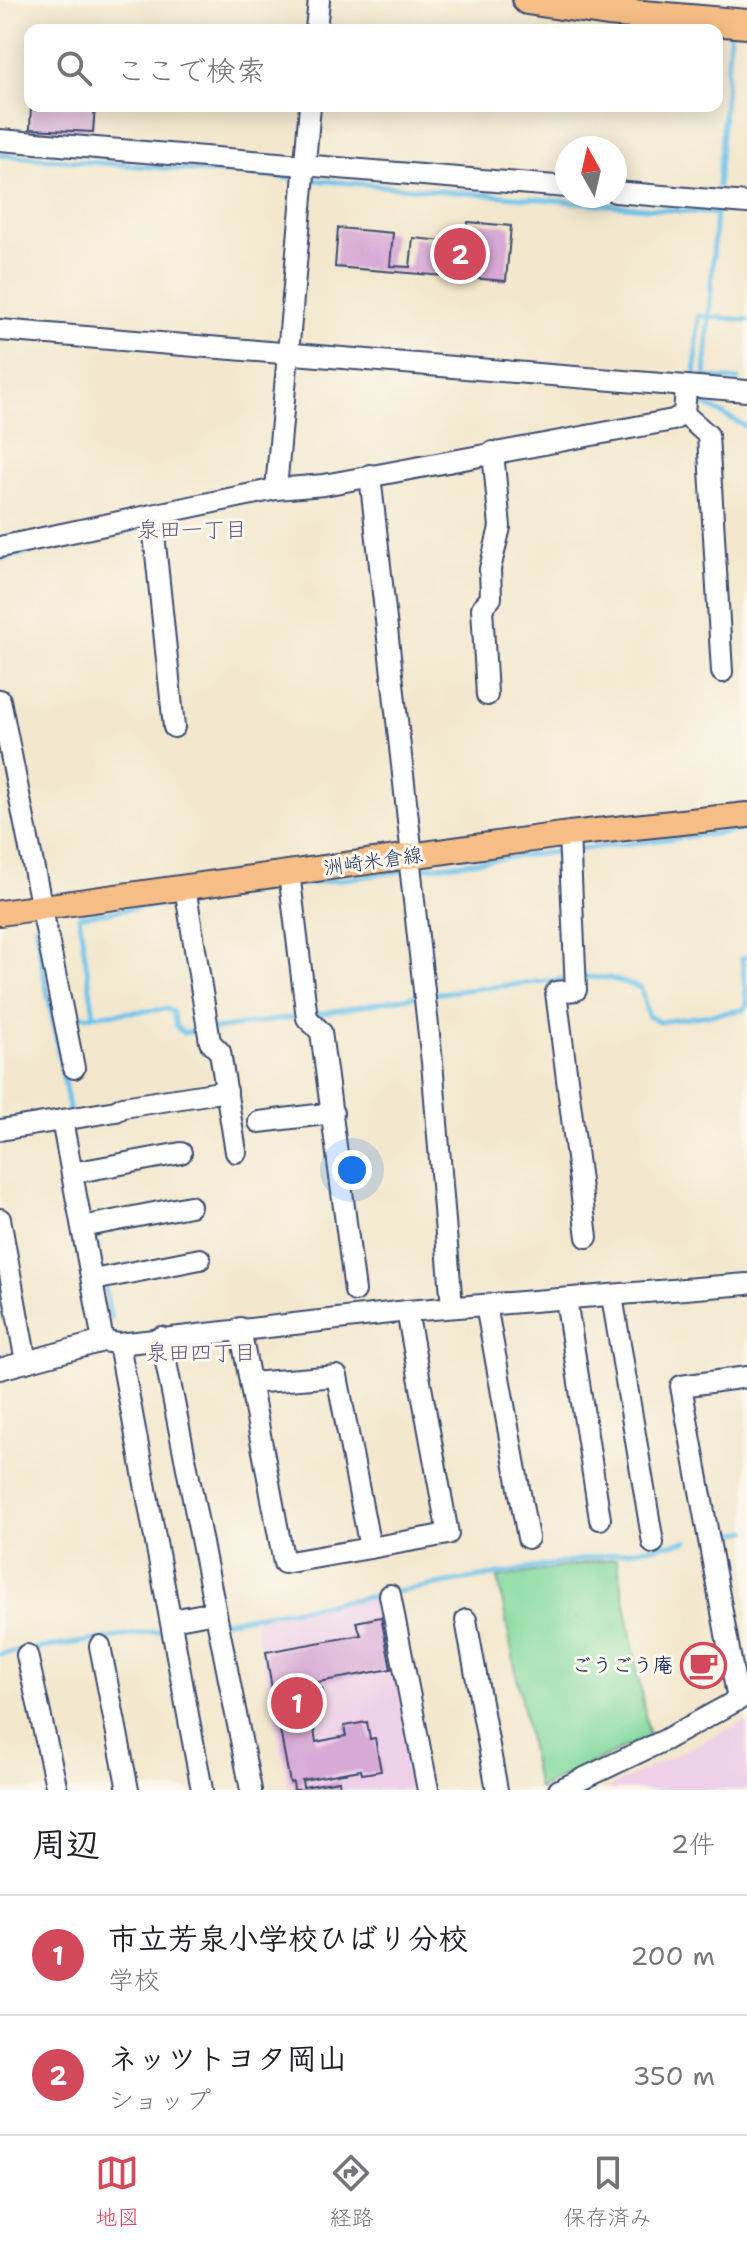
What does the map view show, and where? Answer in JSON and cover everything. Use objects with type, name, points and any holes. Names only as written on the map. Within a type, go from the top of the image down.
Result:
[{"type":"highway","points":[[527,0],[608,12],[747,24]]},
{"type":"main road","name":"洲崎米倉線","points":[[0,913],[289,873],[570,845],[747,815]]},
{"type":"street","points":[[317,24],[319,0]]},
{"type":"street","points":[[276,489],[309,112]]},
{"type":"street","points":[[0,140],[555,186]]},
{"type":"street","points":[[627,193],[747,203]]},
{"type":"street","points":[[0,330],[287,356],[747,391]]},
{"type":"street","points":[[689,418],[692,388]]},
{"type":"street","points":[[0,547],[153,522],[276,489],[371,481],[689,418],[708,435],[722,672]]},
{"type":"street","points":[[487,695],[482,608],[491,598],[490,569],[500,527],[494,457]]},
{"type":"street","points":[[371,481],[424,994],[452,1307]]},
{"type":"street","points":[[153,522],[174,727]]},
{"type":"street","points":[[0,700],[10,797],[42,905],[74,1068]]},
{"type":"street","points":[[570,845],[576,990],[556,992],[587,1237]]},
{"type":"street","points":[[289,873],[307,1015],[321,1032],[355,1291]]},
{"type":"street","points":[[185,887],[210,1042],[220,1052],[236,1152]]},
{"type":"street","points":[[0,1130],[227,1091]]},
{"type":"street","points":[[259,1122],[333,1113]]},
{"type":"street","points":[[68,1119],[111,1342],[173,1626],[202,1790]]},
{"type":"street","points":[[78,1172],[181,1153]]},
{"type":"street","points":[[88,1225],[190,1206]]},
{"type":"street","points":[[0,1219],[26,1362]]},
{"type":"street","points":[[100,1279],[200,1259]]},
{"type":"street","points":[[0,1369],[111,1342],[452,1307],[487,1310],[613,1301],[747,1284]]},
{"type":"street","points":[[613,1301],[653,1543]]},
{"type":"street","points":[[567,1305],[600,1519]]},
{"type":"street","points":[[487,1310],[528,1538]]},
{"type":"street","points":[[240,1328],[284,1563],[448,1534],[407,1311]]},
{"type":"street","points":[[161,1337],[251,1790]]},
{"type":"street","points":[[250,1383],[337,1376],[370,1548]]},
{"type":"street","points":[[559,1790],[665,1740],[742,1698],[681,1386],[747,1377]]},
{"type":"street","points":[[390,1595],[428,1790]]},
{"type":"street","points":[[173,1626],[217,1619]]},
{"type":"street","points":[[466,1620],[497,1790]]},
{"type":"street","points":[[100,1646],[128,1790]]},
{"type":"street","points":[[27,1655],[57,1790]]},
{"type":"shaded area","points":[[386,1597],[421,1790],[340,1790],[338,1781],[303,1787],[302,1780],[361,1770],[363,1774],[381,1771],[370,1739],[346,1736],[316,1742],[312,1716],[319,1714],[315,1694],[322,1693],[313,1687],[285,1688],[391,1669],[381,1617],[356,1622],[361,1635],[266,1652],[272,1689],[277,1693],[273,1694],[289,1782],[294,1789],[289,1790],[254,1618]]},
{"type":"shaded area","points":[[747,1720],[747,1790],[604,1790]]},
{"type":"green space","points":[[617,1558],[649,1736],[538,1789],[498,1578]]},
{"type":"building","points":[[31,112],[95,112],[93,132],[30,129]]},
{"type":"building","points":[[468,222],[511,226],[506,281],[335,267],[338,228],[393,233],[390,266],[410,267],[413,238],[466,243]]},
{"type":"building","points":[[381,1617],[391,1669],[285,1688],[322,1688],[323,1693],[315,1694],[319,1715],[312,1716],[316,1742],[346,1736],[344,1726],[367,1722],[370,1739],[375,1738],[381,1771],[362,1774],[361,1770],[302,1780],[303,1787],[339,1781],[340,1790],[294,1790],[293,1782],[290,1783],[273,1693],[277,1693],[272,1689],[266,1652],[361,1635],[356,1622]]},
{"type":"waterway","points":[[718,186],[730,35]]},
{"type":"waterway","points":[[0,155],[291,178]]},
{"type":"waterway","points":[[314,180],[716,214]]},
{"type":"waterway","points":[[716,211],[705,377],[738,380]]},
{"type":"waterway","points":[[695,381],[698,316],[747,320]]},
{"type":"waterway","points":[[694,399],[747,427]]},
{"type":"waterway","points":[[157,524],[183,519]]},
{"type":"waterway","points":[[0,559],[148,526]]},
{"type":"waterway","points":[[573,850],[747,830]]},
{"type":"waterway","points":[[414,869],[563,851]]},
{"type":"waterway","points":[[298,885],[404,871]]},
{"type":"waterway","points":[[197,899],[281,888]]},
{"type":"waterway","points":[[94,1015],[79,916],[174,903]]},
{"type":"waterway","points":[[35,926],[70,1113]]},
{"type":"waterway","points":[[582,977],[609,978],[641,988],[648,1016],[659,1022],[743,1010],[747,1005],[742,958],[747,957]]},
{"type":"waterway","points":[[431,994],[572,978]]},
{"type":"waterway","points":[[313,1015],[421,995]]},
{"type":"waterway","points":[[75,1017],[167,1009],[173,1012],[176,1026],[183,1033],[204,1030]]},
{"type":"waterway","points":[[214,1029],[303,1016]]},
{"type":"waterway","points":[[93,1229],[102,1274]]},
{"type":"waterway","points":[[104,1284],[111,1319]]},
{"type":"waterway","points":[[0,1379],[98,1355]]},
{"type":"waterway","points":[[713,1537],[747,1531]]},
{"type":"waterway","points":[[396,1592],[687,1541]]},
{"type":"waterway","points":[[223,1621],[386,1594]]},
{"type":"waterway","points":[[0,1654],[165,1630]]},
{"type":"place","name":"ネッツトヨタ岡山","points":[[460,254]]},
{"type":"place","name":"ごうごう庵","points":[[704,1665]]},
{"type":"place","name":"市立芳泉小学校ひばり分校","points":[[297,1703]]},
{"type":"district","name":"泉田一丁目","points":[[192,529]]},
{"type":"district","name":"泉田四丁目","points":[[201,1352]]}]
